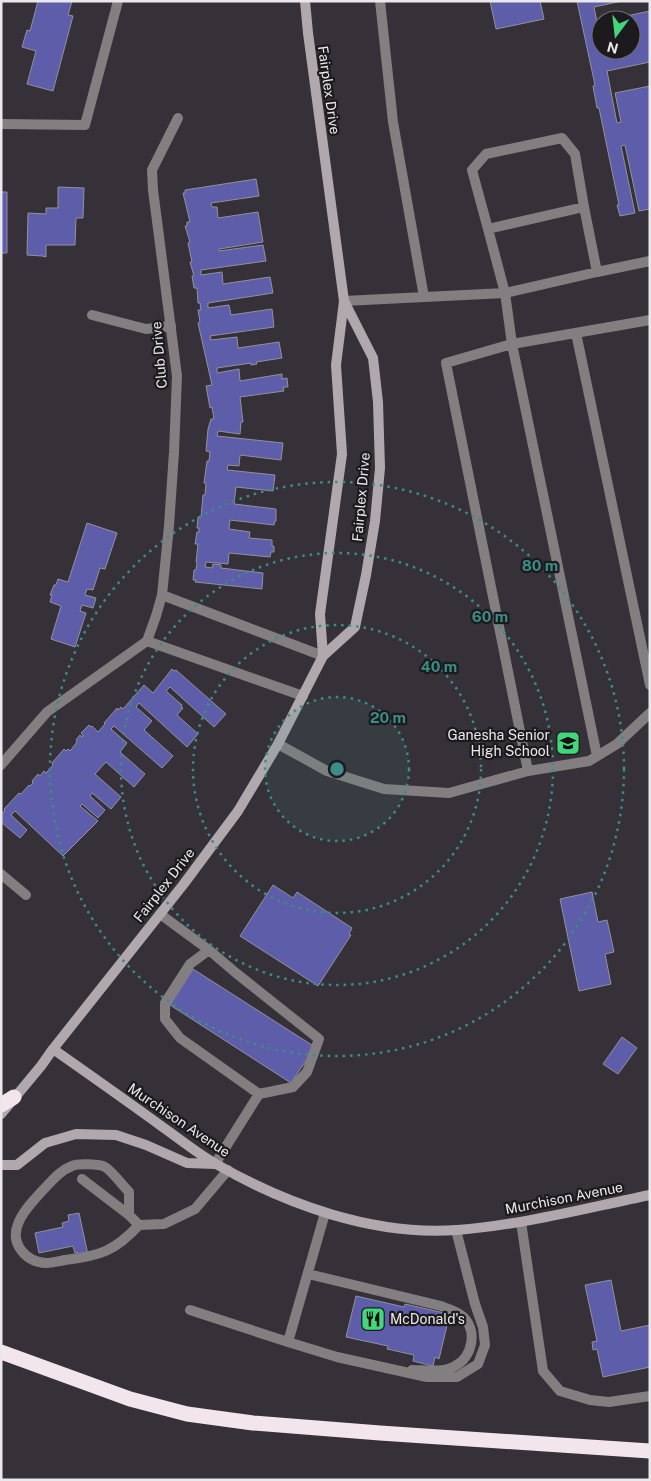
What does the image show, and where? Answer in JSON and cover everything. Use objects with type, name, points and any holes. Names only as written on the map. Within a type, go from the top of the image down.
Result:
[{"type":"highway","points":[[1,1352],[130,1399],[187,1414],[380,1433],[650,1451]]},
{"type":"main road","name":"Fairplex Drive","points":[[305,1],[344,301],[336,365],[342,454],[320,614],[323,656]]},
{"type":"main road","name":"Fairplex Drive","points":[[1,1114],[8,1101],[41,1066],[160,914],[238,810],[278,744],[323,656],[355,627],[375,522],[380,468],[378,402],[374,358],[344,301]]},
{"type":"main road","name":"Murchison Avenue","points":[[53,1049],[216,1164],[270,1192],[325,1213],[366,1224],[407,1230],[456,1230],[521,1222],[650,1195]]},
{"type":"main road","points":[[1,1165],[16,1165],[45,1143],[76,1134],[116,1135],[146,1145],[187,1163],[216,1164]]},
{"type":"street","points":[[1,124],[85,125],[118,1]]},
{"type":"street","points":[[380,1],[393,122],[424,297]]},
{"type":"street","name":"Club Drive","points":[[147,641],[162,595],[169,526],[177,376],[152,170],[178,118]]},
{"type":"street","points":[[597,272],[575,154],[562,138],[486,154],[472,170],[505,292],[512,344],[597,756]]},
{"type":"street","points":[[488,230],[584,208]]},
{"type":"street","points":[[344,301],[505,292],[650,261]]},
{"type":"street","points":[[92,315],[146,329],[171,326]]},
{"type":"street","points":[[528,771],[446,363],[512,344],[650,321]]},
{"type":"street","points":[[576,332],[650,685]]},
{"type":"street","points":[[162,595],[323,656]]},
{"type":"street","points":[[1,765],[48,712],[147,641],[303,696]]},
{"type":"street","points":[[278,744],[327,771],[384,789],[449,793],[528,771],[589,761],[617,744],[650,713]]},
{"type":"street","points":[[1,874],[26,896]]},
{"type":"street","points":[[160,914],[209,950],[319,1039],[307,1072],[293,1087],[259,1094],[216,1164]]},
{"type":"street","points":[[209,950],[190,964],[165,1003],[165,1020],[180,1038],[259,1094]]},
{"type":"street","points":[[129,1215],[129,1192],[105,1167],[90,1164],[73,1165],[59,1173],[22,1216],[17,1224],[17,1245],[23,1254],[37,1262],[47,1263],[89,1258],[112,1249],[126,1239],[139,1225],[164,1224],[195,1209],[228,1170]]},
{"type":"street","points":[[82,1179],[129,1215],[139,1225]]},
{"type":"street","points":[[288,1342],[325,1213]]},
{"type":"street","points":[[521,1222],[543,1372],[560,1391],[590,1400],[609,1402],[650,1396]]},
{"type":"street","points":[[190,1310],[336,1357],[427,1377],[457,1376],[478,1364],[485,1345],[484,1327],[475,1304],[456,1230]]},
{"type":"street","points":[[308,1274],[441,1306],[461,1314],[472,1334],[472,1344],[465,1357],[455,1366],[440,1370],[399,1371]]},
{"type":"building","points":[[38,1],[72,1],[68,15],[73,16],[53,91],[27,84],[36,51],[22,47],[27,30],[30,31]]},
{"type":"building","points":[[490,1],[540,1],[544,19],[496,29]]},
{"type":"building","points":[[577,1],[622,1],[594,7],[595,10],[591,10],[591,60],[641,60],[641,13],[650,11],[650,62],[607,71],[617,123],[621,122],[615,93],[650,86],[650,209],[639,211],[625,145],[621,146],[635,213],[620,216],[599,108],[597,108],[593,86],[595,85]]},
{"type":"building","points":[[256,179],[259,196],[211,203],[212,207],[217,207],[218,218],[258,212],[263,242],[219,249],[219,251],[263,245],[266,261],[201,270],[201,275],[222,272],[223,284],[270,277],[273,293],[208,303],[208,308],[229,305],[231,315],[272,309],[274,327],[210,336],[211,340],[237,337],[238,348],[279,342],[282,358],[256,362],[257,364],[251,365],[251,363],[217,368],[217,373],[239,369],[240,381],[282,374],[282,379],[287,378],[288,387],[283,387],[284,391],[240,397],[243,422],[241,422],[240,434],[218,431],[217,436],[283,443],[281,460],[240,455],[239,466],[228,465],[227,470],[275,475],[273,491],[236,487],[234,504],[276,509],[274,525],[230,520],[229,529],[250,532],[249,538],[272,540],[274,552],[271,552],[270,557],[229,553],[228,564],[206,562],[205,567],[212,568],[213,564],[221,565],[221,568],[263,573],[262,589],[195,582],[196,580],[193,580],[197,563],[198,544],[195,544],[197,532],[199,532],[199,528],[197,528],[198,517],[201,517],[203,495],[205,495],[206,483],[204,483],[207,461],[209,461],[210,452],[206,451],[208,429],[211,419],[214,419],[206,386],[212,385],[198,323],[200,322],[198,310],[201,310],[200,303],[198,303],[197,288],[194,288],[192,276],[194,276],[188,243],[190,242],[185,226],[187,226],[187,222],[190,222],[183,193],[185,193],[185,190]]},
{"type":"building","points":[[58,187],[84,188],[83,218],[76,218],[75,245],[46,245],[46,257],[27,255],[28,213],[46,214],[46,208],[58,208]]},
{"type":"building","points":[[1,192],[7,192],[7,253],[1,253]]},
{"type":"building","points":[[87,523],[117,533],[105,569],[100,568],[93,590],[87,589],[85,595],[96,598],[93,608],[82,605],[80,611],[86,613],[75,647],[51,639],[61,606],[50,602],[52,595],[50,595],[58,579],[68,582]]},
{"type":"building","points":[[172,669],[176,670],[226,714],[214,727],[170,687],[166,691],[183,708],[177,715],[198,734],[187,747],[139,703],[136,707],[152,721],[144,730],[173,756],[162,768],[114,726],[111,729],[127,743],[120,752],[145,774],[134,787],[106,762],[95,774],[121,797],[111,809],[92,793],[90,796],[105,810],[98,818],[82,804],[80,806],[98,821],[63,856],[15,811],[11,815],[27,830],[20,838],[1,822],[1,815],[4,809],[19,793],[21,794],[33,783],[32,781],[38,774],[40,776],[44,771],[46,773],[64,749],[70,751],[80,735],[82,737],[81,733],[89,725],[98,732],[117,708],[118,710],[121,707],[123,709],[144,685],[153,693]]},
{"type":"building","points":[[273,885],[293,898],[297,892],[352,928],[349,934],[351,935],[318,986],[240,936]]},
{"type":"building","points":[[592,892],[598,922],[607,920],[614,952],[605,954],[611,984],[579,991],[560,899]]},
{"type":"building","points":[[193,969],[315,1047],[291,1083],[170,1005]]},
{"type":"building","points":[[622,1037],[637,1048],[618,1074],[603,1064]]},
{"type":"building","points":[[79,1213],[88,1255],[78,1257],[73,1246],[39,1253],[35,1233],[63,1227],[62,1223],[69,1221],[68,1215]]},
{"type":"building","points":[[611,1280],[621,1331],[650,1325],[650,1367],[603,1377],[597,1349],[593,1350],[592,1342],[597,1341],[585,1285]]},
{"type":"building","points":[[356,1296],[404,1307],[405,1304],[444,1313],[444,1316],[449,1317],[439,1359],[435,1357],[433,1366],[413,1361],[414,1355],[387,1349],[388,1346],[346,1337]]},
{"type":"place","name":"Ganesha Senior High School","points":[[568,743]]},
{"type":"place","name":"McDonald's","points":[[373,1319]]}]
